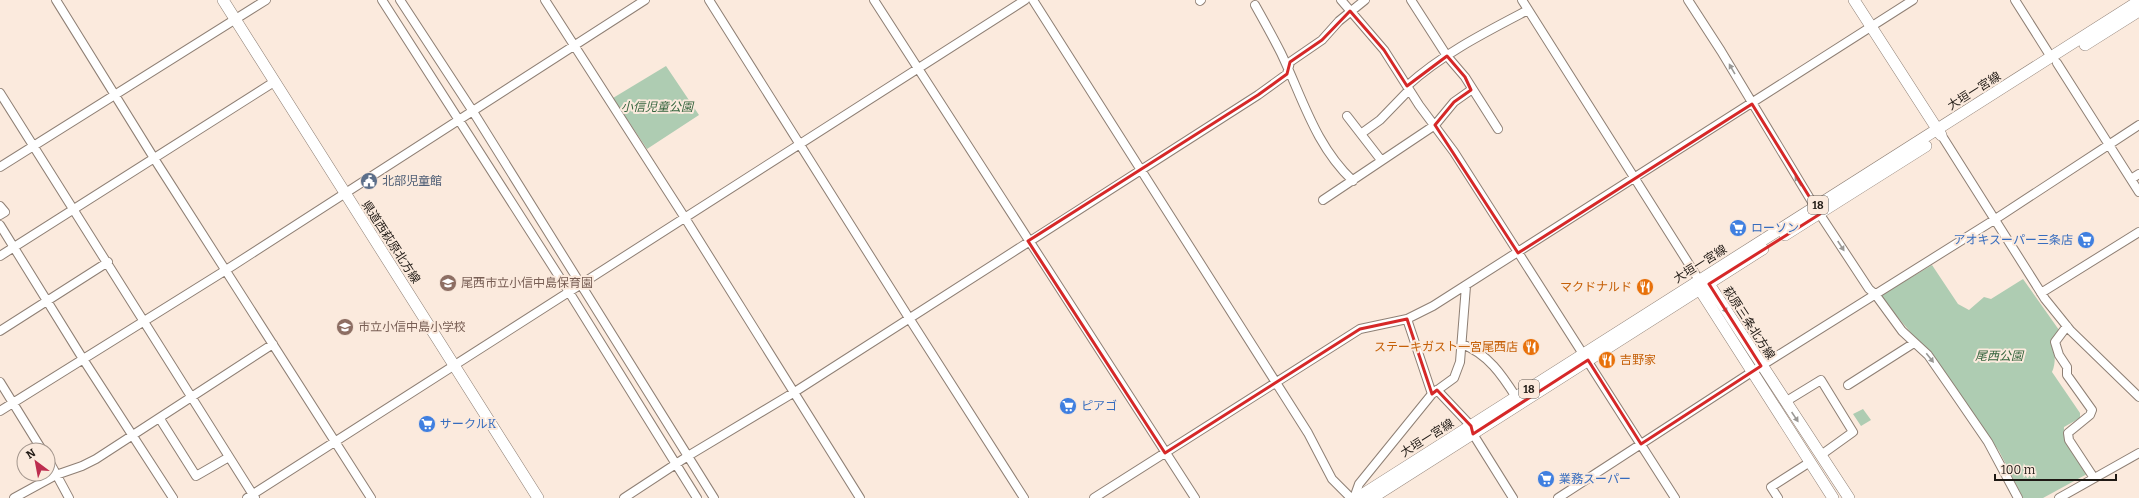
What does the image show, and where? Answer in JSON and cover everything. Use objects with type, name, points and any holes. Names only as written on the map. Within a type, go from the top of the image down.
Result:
[{"type":"main road","name":"県道西萩原北方線","points":[[223,0],[343,193],[538,498]]},
{"type":"main road","points":[[1854,0],[1939,133]]},
{"type":"main road","name":"大垣一宮線","points":[[1372,498],[1472,430],[1586,357],[1703,285],[1817,210],[2054,60],[2139,1]]},
{"type":"main road","name":"大垣一宮線","points":[[2054,60],[2139,11]]},
{"type":"main road","name":"萩原三条北方線","points":[[1703,285],[1757,368],[1810,462],[1833,498]]},
{"type":"main road","name":"大垣一宮線","points":[[1356,498],[1472,430],[1516,397],[1586,357]]},
{"type":"main road","name":"萩原三条北方線","points":[[1757,368],[1785,402],[1849,498]]},
{"type":"street","points":[[56,0],[154,158],[371,498]]},
{"type":"street","points":[[0,167],[116,96],[266,0]]},
{"type":"street","points":[[382,0],[570,292],[697,498]]},
{"type":"street","points":[[400,0],[472,110],[714,498]]},
{"type":"street","points":[[545,0],[685,218],[860,498]]},
{"type":"street","points":[[0,411],[143,320],[226,270],[644,0]]},
{"type":"street","points":[[709,0],[1024,498]]},
{"type":"street","points":[[874,0],[1195,498]]},
{"type":"street","points":[[0,93],[108,262],[229,457],[252,497],[335,442],[1026,0]]},
{"type":"street","points":[[1033,0],[1142,168],[1308,433],[1332,479],[1351,498]]},
{"type":"street","points":[[1341,0],[1384,50],[1408,88],[1454,152],[1675,498]]},
{"type":"street","points":[[624,498],[688,456],[793,393],[1258,95],[1287,74],[1290,62],[1322,40],[1350,11],[1365,0]]},
{"type":"street","points":[[1411,0],[1447,56],[1465,77],[1471,90],[1498,129]]},
{"type":"street","points":[[1522,0],[1633,179],[1703,285]]},
{"type":"street","points":[[1688,0],[1721,51],[1817,210],[1869,289],[1875,294],[1902,331],[1928,355],[1988,442],[2018,498]]},
{"type":"street","points":[[1094,498],[1275,381],[1360,329],[1407,319],[1433,306],[1466,286],[1914,0]]},
{"type":"street","points":[[2015,0],[2139,192]]},
{"type":"street","points":[[1255,5],[1288,69],[1313,128],[1338,167],[1352,181]]},
{"type":"street","points":[[1362,133],[1380,120],[1408,88],[1447,56],[1528,10]]},
{"type":"street","points":[[0,256],[75,210],[274,82]]},
{"type":"street","points":[[1323,200],[1435,124],[1454,102],[1471,90]]},
{"type":"street","points":[[1347,116],[1353,126],[1362,133],[1381,160]]},
{"type":"street","points":[[1558,498],[1757,368],[1994,220],[2139,125]]},
{"type":"street","points":[[1939,133],[2041,293],[2067,326],[2138,393]]},
{"type":"street","points":[[2131,179],[2139,174]]},
{"type":"street","points":[[0,206],[5,212],[0,215]]},
{"type":"street","points":[[0,225],[46,301],[173,498]]},
{"type":"street","points":[[2041,293],[2139,232]]},
{"type":"street","points":[[0,331],[108,262]]},
{"type":"street","points":[[1356,498],[1359,484],[1434,392],[1454,378],[1460,362],[1466,286]]},
{"type":"street","points":[[1407,319],[1434,392],[1472,430],[1513,498]]},
{"type":"street","points":[[2067,326],[2055,342],[2059,355],[2067,367],[2067,375],[2092,410],[2090,415],[2068,433],[2069,440],[2094,478]]},
{"type":"street","points":[[1848,385],[1914,343]]},
{"type":"street","points":[[69,498],[56,475],[82,466],[160,419],[273,344]]},
{"type":"street","points":[[1462,344],[1473,348],[1487,359],[1503,377],[1516,397]]},
{"type":"street","points":[[1785,402],[1821,380],[1853,432],[1821,455]]},
{"type":"street","points":[[0,382],[37,442]]},
{"type":"street","points":[[160,419],[196,476],[229,457]]},
{"type":"street","points":[[2059,498],[2139,453]]},
{"type":"street","points":[[1778,498],[1771,487],[1810,462]]},
{"type":"street","points":[[14,498],[43,482]]},
{"type":"highlighted area","points":[[1350,11],[1384,50],[1407,86],[1447,56],[1465,77],[1471,90],[1454,102],[1435,125],[1518,253],[1752,104],[1820,214],[1709,284],[1761,366],[1641,444],[1588,360],[1473,434],[1471,426],[1437,390],[1432,394],[1407,319],[1360,329],[1165,453],[1028,241],[1258,95],[1287,74],[1290,62],[1322,40]]},
{"type":"green space","name":"小信児童公園","points":[[666,66],[699,115],[647,149],[613,98]]},
{"type":"green space","name":"尾西公園","points":[[1932,265],[1958,304],[1969,310],[1984,297],[1991,299],[2023,279],[2059,330],[2054,347],[2055,361],[2052,372],[2080,413],[2080,418],[2064,427],[2064,433],[2068,446],[2087,474],[2043,498],[2023,498],[1999,451],[1922,346],[1880,296]]},
{"type":"green space","points":[[1863,409],[1871,420],[1861,426],[1853,414]]},
{"type":"place","name":"北部児童館","points":[[369,181]]},
{"type":"place","name":"ローソン","points":[[1738,228]]},
{"type":"place","name":"アオキスーパー三条店","points":[[2086,240]]},
{"type":"place","name":"尾西市立小信中島保育園","points":[[448,283]]},
{"type":"place","name":"マクドナルド","points":[[1645,287]]},
{"type":"place","name":"市立小信中島小学校","points":[[345,327]]},
{"type":"place","name":"ステーキガスト一宮尾西店","points":[[1531,347]]},
{"type":"place","name":"吉野家","points":[[1607,360]]},
{"type":"place","name":"ピアゴ","points":[[1068,406]]},
{"type":"place","name":"サークルK","points":[[427,424]]},
{"type":"place","name":"業務スーパー","points":[[1546,479]]}]
